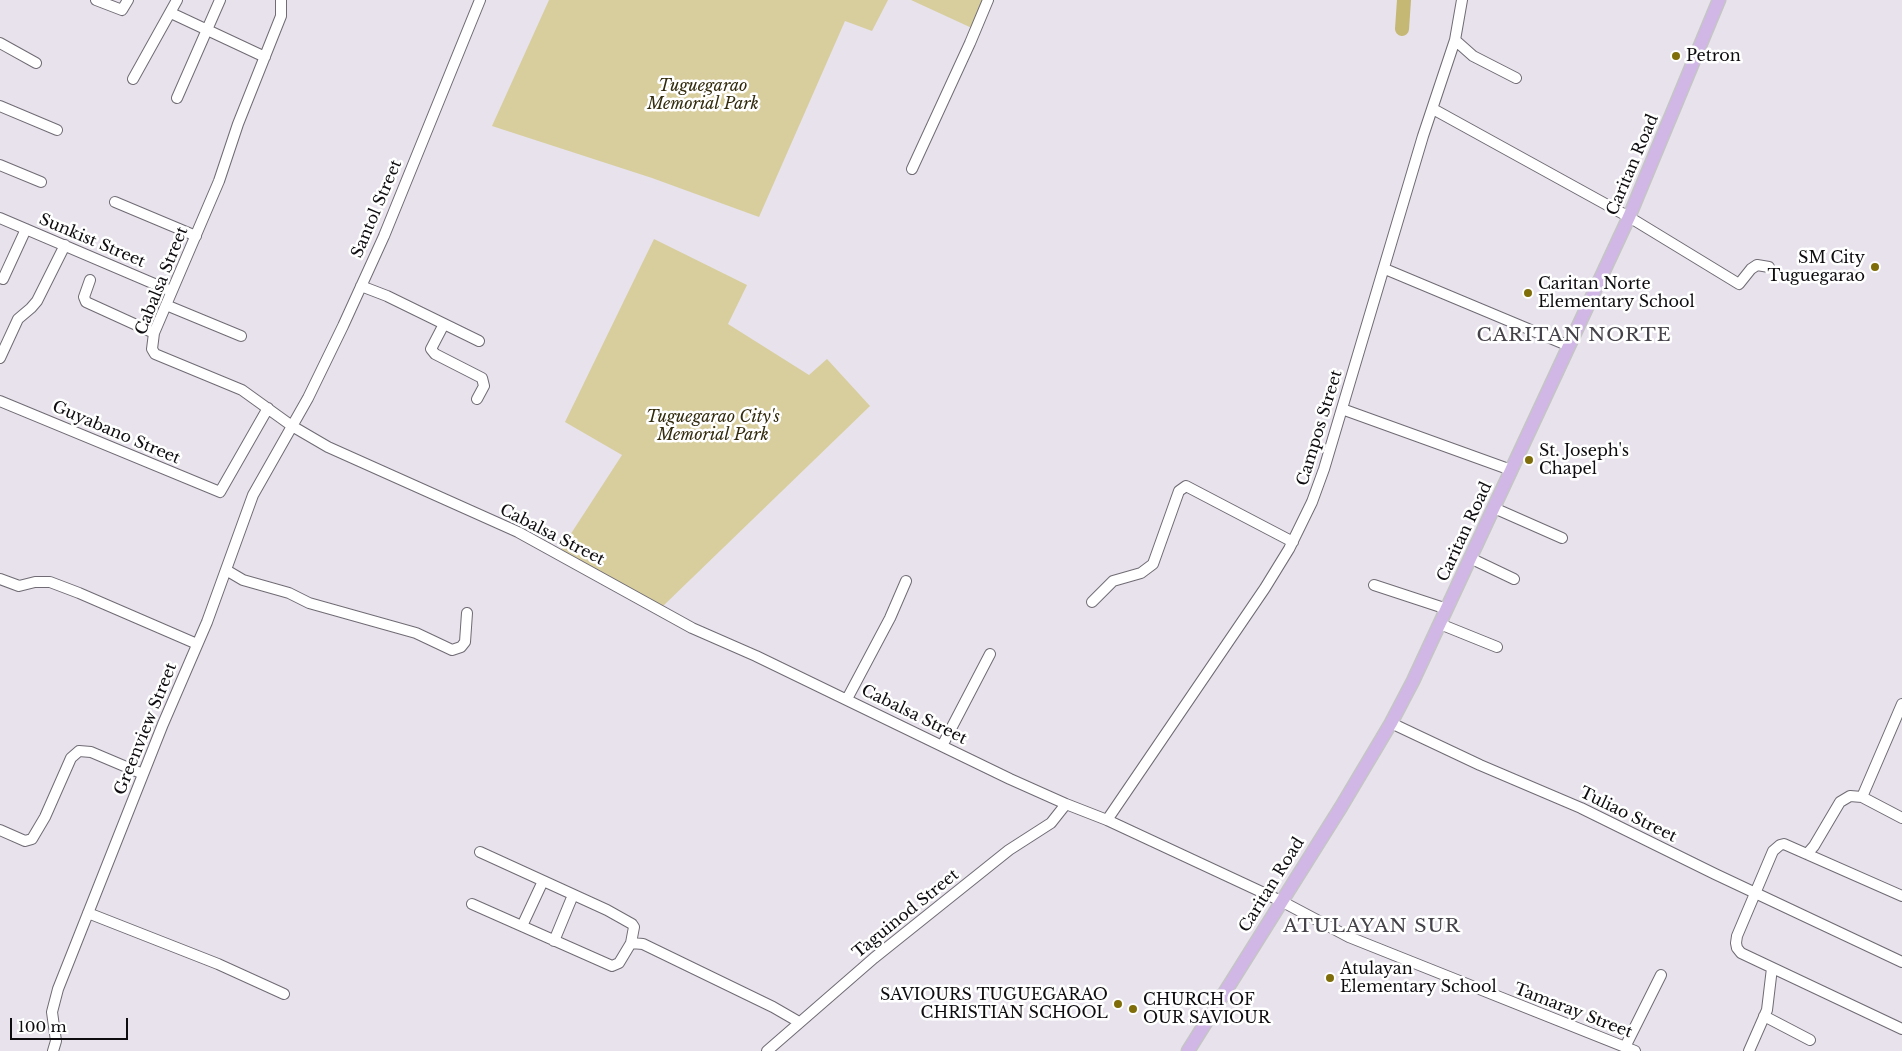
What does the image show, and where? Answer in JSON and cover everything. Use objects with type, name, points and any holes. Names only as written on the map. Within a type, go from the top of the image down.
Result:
[{"type":"main road","name":"Caritan Road","points":[[1188,1051],[1391,723],[1440,624],[1629,217],[1720,0]]},
{"type":"street","points":[[96,0],[122,10],[128,0]]},
{"type":"street","points":[[133,79],[177,0]]},
{"type":"street","points":[[177,98],[220,0]]},
{"type":"street","name":"Cabalsa Street","points":[[281,0],[281,16],[238,124],[219,181],[154,333],[152,349],[155,354],[242,390],[292,426],[352,458],[518,532],[692,628],[756,656],[1066,804],[1107,820],[1281,902]]},
{"type":"street","name":"Santol Street","points":[[292,426],[308,398],[384,236],[480,0]]},
{"type":"street","points":[[912,169],[988,0]]},
{"type":"street","name":"Campos Street","points":[[1107,820],[1265,588],[1293,542],[1312,502],[1385,269],[1415,162],[1455,40],[1462,0]]},
{"type":"street","points":[[170,13],[265,57]]},
{"type":"street","points":[[1455,40],[1473,56],[1516,78]]},
{"type":"street","points":[[0,43],[36,63]]},
{"type":"street","points":[[0,106],[58,130]]},
{"type":"street","points":[[1433,110],[1629,217],[1739,284],[1757,265],[1769,268]]},
{"type":"street","points":[[0,165],[41,182]]},
{"type":"street","points":[[115,202],[196,236]]},
{"type":"street","name":"Sunkist Street","points":[[0,218],[171,291]]},
{"type":"street","points":[[3,279],[26,229]]},
{"type":"street","points":[[0,358],[18,319],[38,301],[65,246]]},
{"type":"street","points":[[1385,269],[1569,346]]},
{"type":"street","points":[[90,280],[84,297],[86,302],[154,333]]},
{"type":"street","points":[[361,286],[479,342]]},
{"type":"street","points":[[166,305],[242,336]]},
{"type":"street","points":[[444,324],[432,349],[435,354],[482,378],[484,386],[476,398]]},
{"type":"street","name":"Guyabano Street","points":[[0,401],[220,492],[268,408]]},
{"type":"street","points":[[1342,408],[1511,470]]},
{"type":"street","name":"Greenview Street","points":[[53,1051],[56,1041],[53,1004],[143,774],[197,644],[258,484],[292,426]]},
{"type":"street","points":[[1092,602],[1114,581],[1141,573],[1153,564],[1179,490],[1186,486],[1293,542]]},
{"type":"street","points":[[1494,508],[1562,538]]},
{"type":"street","points":[[1470,558],[1514,579]]},
{"type":"street","points":[[226,570],[243,580],[289,593],[309,603],[416,634],[452,650],[461,647],[465,642],[467,613]]},
{"type":"street","points":[[0,579],[19,586],[35,582],[50,582],[197,644]]},
{"type":"street","points":[[847,700],[890,618],[906,581]]},
{"type":"street","points":[[1374,585],[1447,609]]},
{"type":"street","points":[[1440,624],[1497,648]]},
{"type":"street","points":[[942,746],[990,654]]},
{"type":"street","points":[[1862,797],[1902,704]]},
{"type":"street","name":"Tuliao Street","points":[[1391,723],[1480,765],[1581,808],[1902,962]]},
{"type":"street","points":[[0,830],[25,841],[32,839],[45,817],[72,758],[79,751],[91,752],[143,774]]},
{"type":"street","points":[[1807,854],[1814,846],[1840,802],[1850,796],[1862,797],[1902,818]]},
{"type":"street","name":"Taguinod Street","points":[[767,1051],[874,958],[1009,850],[1051,823],[1066,804]]},
{"type":"street","points":[[1899,895],[1784,844],[1776,847],[1755,893],[1737,936],[1737,948],[1772,968],[1902,1029]]},
{"type":"street","points":[[472,904],[608,965],[614,966],[619,964],[631,943],[633,925],[607,910],[480,852]]},
{"type":"street","points":[[522,926],[543,881]]},
{"type":"street","points":[[554,941],[573,894]]},
{"type":"street","name":"Tamaray Street","points":[[1281,902],[1327,927],[1368,945],[1630,1049]]},
{"type":"street","points":[[88,913],[218,964],[284,994]]},
{"type":"street","points":[[631,943],[643,944],[773,1007],[799,1022]]},
{"type":"street","points":[[1749,1051],[1768,1005],[1767,997],[1772,968]]},
{"type":"street","points":[[1630,1049],[1661,975]]},
{"type":"street","points":[[1764,1016],[1810,1040]]},
{"type":"green space","name":"Tuguegarao Memorial Park","points":[[549,0],[888,0],[872,31],[845,21],[759,217],[652,178],[492,126]]},
{"type":"green space","points":[[911,0],[985,0],[974,29]]},
{"type":"green space","name":"Tuguegarao City's Memorial Park","points":[[654,239],[747,285],[728,324],[809,375],[827,359],[870,406],[662,607],[561,549],[622,455],[565,422]]},
{"type":"waterway","points":[[1402,29],[1404,0]]},
{"type":"place","name":"Petron","points":[[1676,56]]},
{"type":"place","name":"SM City Tuguegarao","points":[[1875,267]]},
{"type":"place","name":"Caritan Norte Elementary School","points":[[1528,293]]},
{"type":"place","name":"St. Joseph's Chapel","points":[[1529,460]]},
{"type":"place","name":"Atulayan Elementary School","points":[[1330,978]]},
{"type":"place","name":"SAVIOURS TUGUEGARAO CHRISTIAN SCHOOL","points":[[1118,1004]]},
{"type":"place","name":"CHURCH OF OUR SAVIOUR","points":[[1133,1009]]},
{"type":"district","name":"CARITAN NORTE","points":[[1574,336]]},
{"type":"district","name":"ATULAYAN SUR","points":[[1372,927]]}]
